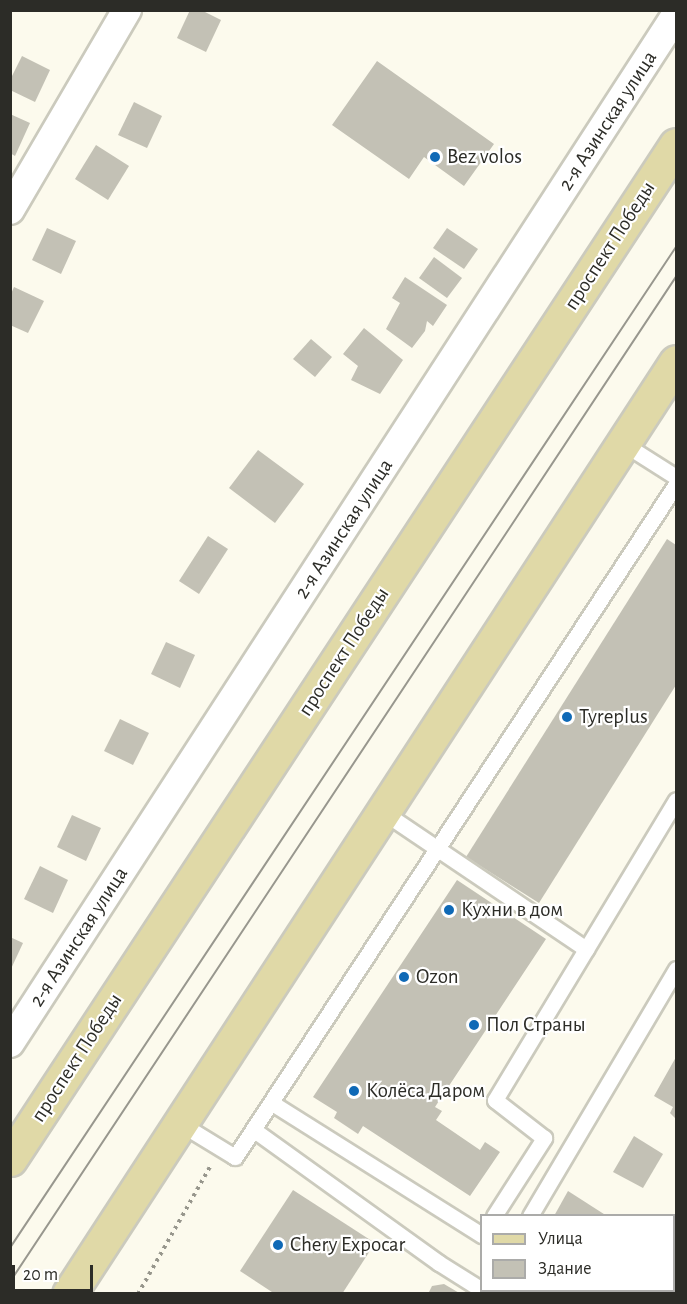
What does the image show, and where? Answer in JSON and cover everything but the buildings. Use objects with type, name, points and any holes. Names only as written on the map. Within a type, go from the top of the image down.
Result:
[{"type":"main road","name":"проспект Победы","points":[[10,1159],[676,145]]},
{"type":"main road","points":[[69,1293],[676,362]]},
{"type":"street","points":[[10,210],[127,10]]},
{"type":"street","name":"2-я Азинская улица","points":[[10,1043],[676,15]]},
{"type":"lane","points":[[624,444],[676,477]]},
{"type":"lane","points":[[181,1124],[235,1157],[676,484]]},
{"type":"lane","points":[[495,1214],[544,1138],[495,1100],[676,800]]},
{"type":"lane","points":[[383,812],[585,949]]},
{"type":"lane","points":[[531,1214],[676,969]]},
{"type":"lane","points":[[272,1103],[480,1234]]},
{"type":"lane","points":[[254,1130],[438,1263],[480,1288]]},
{"type":"tram line","points":[[10,1248],[676,247]]},
{"type":"tram line","points":[[10,1282],[676,277]]},
{"type":"place","name":"Bez volos","points":[[435,157]]},
{"type":"place","name":"Tyreplus","points":[[567,717]]},
{"type":"place","name":"Кухни в дом","points":[[449,910]]},
{"type":"place","name":"Ozon","points":[[404,977]]},
{"type":"place","name":"Пол Страны","points":[[474,1025]]},
{"type":"place","name":"Колёса Даром","points":[[354,1091]]},
{"type":"place","name":"Chery Expocar","points":[[278,1245]]}]
